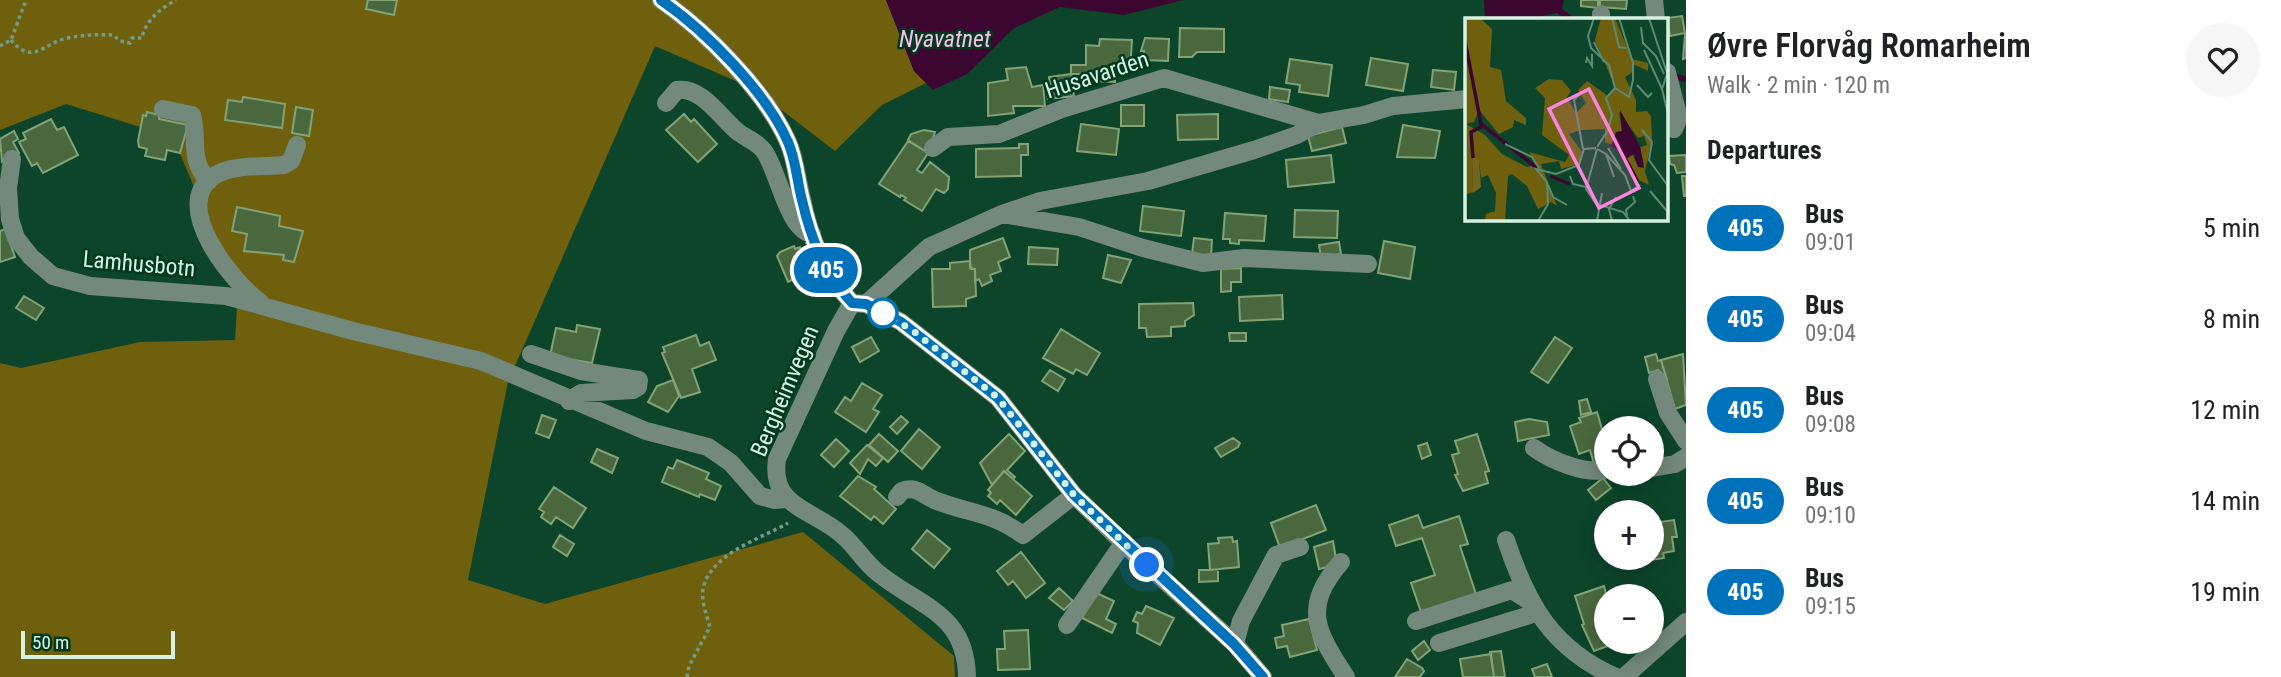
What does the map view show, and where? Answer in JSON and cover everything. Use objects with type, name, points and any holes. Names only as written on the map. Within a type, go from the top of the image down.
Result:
[{"type":"street","points":[[661,0],[690,22],[743,77],[780,126],[793,155],[811,234],[822,264],[859,304],[912,330],[998,398],[1074,495],[1234,644],[1263,677]]},
{"type":"street","points":[[1654,0],[1656,18]]},
{"type":"street","name":"Husavarden","points":[[933,148],[948,137],[999,134],[1062,109],[1164,78],[1318,123]]},
{"type":"street","points":[[1668,81],[1673,124]]},
{"type":"street","points":[[666,103],[677,90],[694,93],[738,132],[759,145],[774,169],[794,221],[806,233],[811,234]]},
{"type":"street","name":"Husavarden","points":[[859,304],[929,247],[1002,214],[1040,201],[1148,181],[1297,135],[1318,123],[1364,115],[1393,106],[1465,99]]},
{"type":"street","points":[[163,109],[192,116],[193,146],[198,170],[209,181],[221,173],[284,164],[295,156],[297,145]]},
{"type":"street","name":"Lamhusbotn","points":[[12,159],[8,188],[10,219],[16,238],[31,257],[53,276],[90,286],[226,296],[269,309],[481,360],[569,401],[646,431],[708,447],[731,463],[760,496],[786,499]]},
{"type":"street","name":"Lamhusbotn","points":[[209,181],[198,204],[215,255],[243,288],[269,309]]},
{"type":"street","points":[[1002,214],[1079,227],[1143,248],[1203,263],[1244,258],[1368,264]]},
{"type":"street","name":"Bergheimvegen","points":[[786,499],[776,481],[777,460],[836,331],[859,304]]},
{"type":"street","points":[[531,354],[581,371],[639,380],[638,387],[633,390],[581,393],[573,395],[569,401]]},
{"type":"street","points":[[1657,379],[1668,412],[1686,440]]},
{"type":"street","points":[[1534,448],[1564,463],[1594,470]]},
{"type":"street","points":[[1664,466],[1675,464],[1686,457]]},
{"type":"street","points":[[897,497],[902,491],[913,489],[937,501],[994,517],[1023,535],[1074,495]]},
{"type":"street","points":[[786,499],[843,535],[878,573],[936,611],[952,625],[966,658],[967,677]]},
{"type":"street","points":[[1506,540],[1533,607]]},
{"type":"street","points":[[1067,625],[1124,542]]},
{"type":"street","points":[[1234,644],[1241,621],[1276,555],[1300,547]]},
{"type":"street","points":[[1341,562],[1322,589],[1316,611],[1319,632],[1346,677]]},
{"type":"street","points":[[1416,621],[1512,590],[1533,607],[1581,658],[1616,677]]},
{"type":"street","points":[[1439,643],[1533,607]]},
{"type":"street","points":[[1624,677],[1686,622]]},
{"type":"path","points":[[0,46],[11,40],[26,0]]},
{"type":"path","points":[[11,40],[18,48],[29,51],[47,50],[60,39],[98,34],[113,35],[120,41],[130,43],[132,38],[142,38],[161,8],[176,0]]},
{"type":"path","points":[[687,677],[689,666],[710,627],[702,592],[708,574],[724,558],[808,512]]},
{"type":"shaded area","points":[[0,0],[886,0],[914,71],[926,83],[882,105],[835,151],[754,89],[655,46],[508,382],[468,580],[545,604],[803,532],[954,656],[955,677],[0,677],[0,363],[21,368],[140,342],[235,340],[238,291],[173,137],[66,104],[0,130]]},
{"type":"water","name":"Nyavatnet","points":[[886,0],[1183,0],[1124,15],[1060,7],[1014,28],[967,74],[933,90],[914,71]]},
{"type":"water","points":[[1484,0],[1564,0],[1561,12],[1533,18],[1485,18]]},
{"type":"building","points":[[368,0],[397,0],[394,15],[366,9]]},
{"type":"building","points":[[1581,0],[1598,0],[1598,8],[1581,6]]},
{"type":"building","points":[[1600,0],[1627,0],[1626,9],[1600,7]]},
{"type":"building","points":[[1682,16],[1685,33],[1670,36],[1667,18]]},
{"type":"building","points":[[1180,28],[1224,29],[1224,52],[1197,52],[1192,57],[1179,57]]},
{"type":"building","points":[[1685,35],[1686,58],[1683,59]]},
{"type":"building","points":[[1145,38],[1169,39],[1168,61],[1144,60],[1144,51],[1141,51]]},
{"type":"building","points":[[1100,39],[1132,40],[1130,71],[1115,71],[1115,82],[1085,81],[1085,74],[1071,74],[1071,65],[1086,65],[1086,45],[1099,46]]},
{"type":"building","points":[[1371,58],[1408,64],[1403,91],[1366,85]]},
{"type":"building","points":[[1290,59],[1332,65],[1328,96],[1299,92],[1300,85],[1286,83]]},
{"type":"building","points":[[1026,67],[1032,87],[1043,85],[1045,106],[1013,106],[1014,113],[988,116],[988,83],[1008,80],[1006,69]]},
{"type":"building","points":[[1433,70],[1456,72],[1454,90],[1431,87]]},
{"type":"building","points":[[1071,74],[1074,96],[1048,99],[1046,84],[1050,84],[1049,77]]},
{"type":"building","points":[[1270,87],[1290,90],[1288,102],[1269,99]]},
{"type":"building","points":[[243,97],[285,104],[282,128],[225,120],[228,100],[242,102]]},
{"type":"building","points":[[1121,105],[1144,105],[1144,126],[1121,126]]},
{"type":"building","points":[[296,107],[313,110],[309,136],[292,133]]},
{"type":"building","points":[[147,112],[159,115],[159,119],[188,125],[180,153],[167,150],[165,160],[145,156],[147,149],[139,147],[138,141],[143,115],[146,116]]},
{"type":"building","points":[[684,114],[691,122],[694,119],[717,144],[698,162],[666,130]]},
{"type":"building","points":[[1218,114],[1218,139],[1178,140],[1177,115]]},
{"type":"building","points":[[51,119],[57,130],[64,127],[78,155],[43,173],[37,163],[32,166],[19,142],[26,139],[23,133]]},
{"type":"building","points":[[1081,124],[1119,129],[1116,155],[1077,151]]},
{"type":"building","points":[[1403,125],[1440,131],[1435,158],[1397,157]]},
{"type":"building","points":[[1342,127],[1346,143],[1312,151],[1308,136]]},
{"type":"building","points":[[924,130],[935,132],[928,153],[908,140],[911,134]]},
{"type":"building","points":[[14,131],[18,139],[13,142],[19,153],[2,162],[0,139]]},
{"type":"building","points":[[908,141],[928,153],[917,170],[922,173],[930,162],[949,177],[948,189],[944,193],[936,189],[922,211],[904,200],[906,198],[879,184]]},
{"type":"building","points":[[1019,144],[1028,144],[1028,155],[1021,155],[1021,176],[976,177],[976,149],[1019,148]]},
{"type":"building","points":[[1331,155],[1334,182],[1288,187],[1286,160]]},
{"type":"building","points":[[1686,155],[1686,172],[1677,173],[1674,165],[1670,164],[1669,156]]},
{"type":"building","points":[[1682,176],[1686,176],[1686,196],[1684,196]]},
{"type":"building","points":[[1143,206],[1184,211],[1181,236],[1140,231]]},
{"type":"building","points":[[237,207],[280,216],[279,226],[303,231],[294,262],[283,260],[284,255],[244,251],[247,234],[232,231]]},
{"type":"building","points":[[1295,210],[1338,211],[1337,238],[1294,237]]},
{"type":"building","points":[[1225,213],[1266,216],[1264,241],[1239,240],[1239,244],[1223,239]]},
{"type":"building","points":[[5,229],[15,257],[0,262],[0,231]]},
{"type":"building","points":[[1003,238],[1010,257],[998,262],[1001,271],[990,275],[992,281],[982,286],[979,279],[975,281],[975,269],[970,268],[970,250]]},
{"type":"building","points":[[1194,238],[1212,240],[1211,256],[1192,254]]},
{"type":"building","points":[[1384,241],[1415,247],[1410,279],[1378,273]]},
{"type":"building","points":[[1339,242],[1341,254],[1321,257],[1319,245]]},
{"type":"building","points":[[794,246],[795,249],[800,247],[807,263],[813,261],[816,268],[788,282],[777,256]]},
{"type":"building","points":[[1029,247],[1058,249],[1057,265],[1028,264]]},
{"type":"building","points":[[1108,255],[1131,260],[1121,283],[1103,278]]},
{"type":"building","points":[[970,261],[971,269],[975,269],[976,296],[966,299],[966,306],[933,307],[932,269],[950,269],[950,263]]},
{"type":"building","points":[[1241,268],[1241,282],[1231,282],[1231,291],[1221,292],[1221,269]]},
{"type":"building","points":[[1282,295],[1283,319],[1240,321],[1239,297]]},
{"type":"building","points":[[24,296],[44,308],[36,320],[16,308]]},
{"type":"building","points":[[1193,303],[1194,315],[1185,321],[1185,326],[1171,327],[1171,336],[1147,337],[1146,328],[1139,328],[1139,304]]},
{"type":"building","points":[[577,325],[600,329],[592,363],[550,356],[556,328],[576,332]]},
{"type":"building","points":[[1061,329],[1100,353],[1087,375],[1076,369],[1073,374],[1043,358]]},
{"type":"building","points":[[1229,333],[1246,333],[1246,341],[1230,341]]},
{"type":"building","points":[[696,335],[700,346],[709,342],[716,360],[692,369],[700,392],[681,398],[662,353],[665,352],[663,347]]},
{"type":"building","points":[[871,337],[879,351],[860,362],[852,347]]},
{"type":"building","points":[[1555,337],[1572,348],[1548,383],[1531,372]]},
{"type":"building","points":[[1656,354],[1658,361],[1661,360],[1667,380],[1662,382],[1658,370],[1649,373],[1645,357]]},
{"type":"building","points":[[1683,354],[1686,405],[1675,409],[1661,360]]},
{"type":"building","points":[[1050,370],[1065,379],[1058,391],[1042,381]]},
{"type":"building","points":[[673,380],[679,396],[668,412],[648,402],[657,386]]},
{"type":"building","points":[[862,383],[882,395],[873,409],[879,412],[866,432],[835,412],[845,397],[851,401]]},
{"type":"building","points":[[1587,399],[1591,412],[1581,415],[1579,401]]},
{"type":"building","points":[[1597,412],[1598,416],[1594,416],[1594,464],[1590,450],[1579,454],[1570,426],[1581,422],[1579,418]]},
{"type":"building","points":[[542,415],[556,420],[549,438],[536,433]]},
{"type":"building","points":[[901,416],[908,422],[897,434],[890,427]]},
{"type":"building","points":[[1529,419],[1547,422],[1549,435],[1518,441],[1515,422]]},
{"type":"building","points":[[919,429],[940,447],[922,469],[901,451]]},
{"type":"building","points":[[879,434],[898,451],[888,462],[869,445]]},
{"type":"building","points":[[1009,434],[1025,451],[1007,470],[1015,477],[1013,479],[1004,471],[992,485],[980,463]]},
{"type":"building","points":[[1477,434],[1489,471],[1485,472],[1488,483],[1463,491],[1455,475],[1458,474],[1452,455],[1459,453],[1455,441]]},
{"type":"building","points":[[1233,438],[1240,443],[1238,447],[1221,457],[1215,448]]},
{"type":"building","points":[[836,439],[849,451],[834,467],[821,455]]},
{"type":"building","points":[[1427,443],[1431,455],[1422,459],[1418,446]]},
{"type":"building","points":[[867,445],[883,458],[876,466],[868,459],[860,474],[850,463]]},
{"type":"building","points":[[597,449],[618,458],[612,473],[591,462]]},
{"type":"building","points":[[677,460],[709,473],[706,479],[721,486],[715,500],[700,494],[699,497],[662,482],[668,467],[673,469]]},
{"type":"building","points":[[1004,471],[1032,496],[1016,515],[1000,500],[997,504],[988,496],[991,493],[988,490]]},
{"type":"building","points":[[858,476],[876,487],[874,489],[896,509],[883,524],[874,516],[871,520],[840,496]]},
{"type":"building","points":[[1594,485],[1611,488],[1596,500],[1588,490]]},
{"type":"building","points":[[554,487],[586,508],[573,528],[556,517],[551,524],[541,517],[544,512],[539,509]]},
{"type":"building","points":[[1316,505],[1326,530],[1280,548],[1271,523]]},
{"type":"building","points":[[1418,515],[1423,528],[1459,516],[1468,544],[1460,546],[1476,594],[1421,612],[1411,583],[1435,575],[1422,538],[1396,546],[1389,525]]},
{"type":"building","points":[[1674,520],[1677,537],[1672,537],[1674,551],[1664,553],[1664,521]]},
{"type":"building","points":[[927,530],[950,549],[934,568],[912,549]]},
{"type":"building","points":[[560,535],[574,544],[567,556],[553,547]]},
{"type":"building","points":[[1232,537],[1233,542],[1237,541],[1239,567],[1210,570],[1208,544],[1219,543],[1218,538]]},
{"type":"building","points":[[1333,541],[1337,565],[1319,569],[1314,547]]},
{"type":"building","points":[[1021,552],[1045,583],[1026,598],[1013,581],[1008,585],[997,571]]},
{"type":"building","points":[[1199,570],[1218,570],[1218,581],[1199,582]]},
{"type":"building","points":[[1059,588],[1073,601],[1064,610],[1049,598]]},
{"type":"building","points":[[1594,589],[1594,651],[1582,625],[1584,624],[1575,596]]},
{"type":"building","points":[[1094,592],[1114,601],[1106,619],[1116,624],[1112,633],[1082,618]]},
{"type":"building","points":[[1146,606],[1174,618],[1160,645],[1137,633],[1138,623],[1133,621],[1137,612],[1142,614]]},
{"type":"building","points":[[1309,619],[1317,650],[1290,657],[1287,646],[1277,648],[1275,638],[1284,636],[1282,625]]},
{"type":"building","points":[[1028,630],[1030,669],[998,670],[997,649],[1005,649],[1004,631]]},
{"type":"building","points":[[1424,641],[1430,650],[1418,660],[1412,651]]},
{"type":"building","points":[[1501,651],[1505,677],[1494,677],[1490,652]]},
{"type":"building","points":[[1491,654],[1494,677],[1463,677],[1460,659]]},
{"type":"building","points":[[1407,659],[1422,668],[1424,671],[1420,677],[1395,677]]},
{"type":"building","points":[[1547,664],[1552,677],[1535,677],[1532,669]]},
{"type":"waterway","points":[[1561,12],[1570,18]]},
{"type":"waterway","points":[[1672,76],[1686,79]]},
{"type":"bus line","name":"405","points":[[661,0],[690,22],[743,77],[780,126],[793,155],[811,234],[822,264],[835,284],[852,303],[866,304],[901,322],[998,398],[1018,420],[1074,495],[1234,644],[1263,677]]},
{"type":"route","points":[[883,313],[912,330],[998,398],[1018,420],[1074,495],[1147,565]]}]
